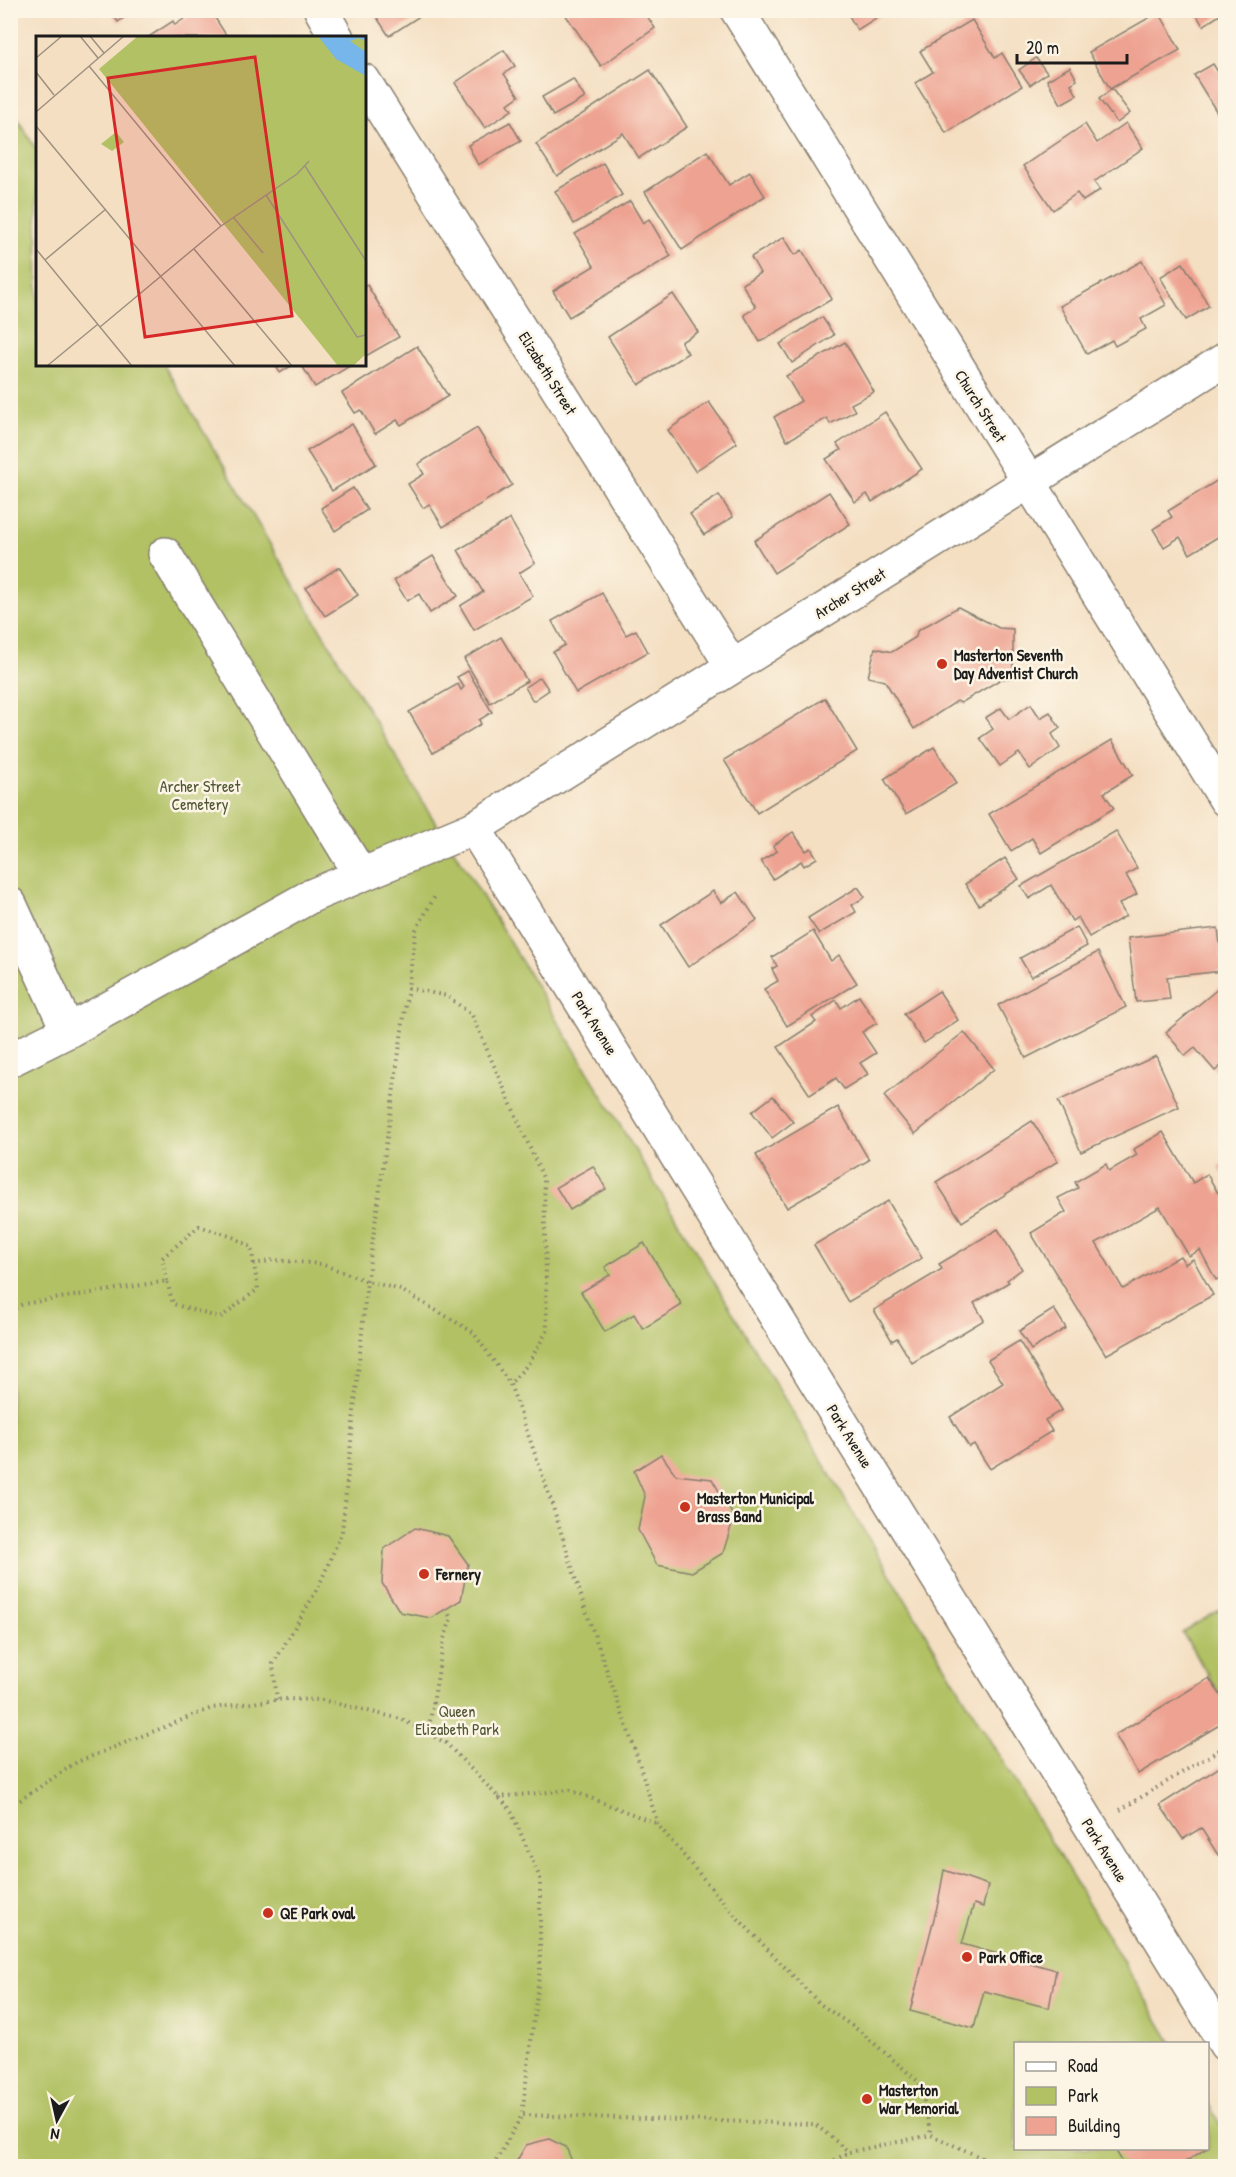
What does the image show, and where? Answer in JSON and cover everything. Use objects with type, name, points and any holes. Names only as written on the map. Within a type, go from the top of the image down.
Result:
[{"type":"street","points":[[321,10],[337,36]]},
{"type":"street","name":"Church Street","points":[[737,10],[1226,800]]},
{"type":"street","name":"Elizabeth Street","points":[[366,84],[732,666]]},
{"type":"street","name":"Archer Street","points":[[10,1060],[68,1031],[311,896],[474,828],[1226,359]]},
{"type":"street","points":[[165,554],[361,875]]},
{"type":"street","name":"Park Avenue","points":[[474,828],[1226,2045]]},
{"type":"street","points":[[10,904],[68,1031]]},
{"type":"path","points":[[277,1700],[273,1664],[318,1588],[342,1532],[367,1281],[416,930],[435,896]]},
{"type":"path","points":[[408,988],[447,996],[472,1014],[544,1180],[547,1331],[528,1364],[510,1384]]},
{"type":"path","points":[[199,1226],[233,1237],[251,1247],[254,1264],[258,1289],[220,1318],[173,1304],[162,1258],[199,1226]]},
{"type":"path","points":[[254,1264],[274,1260],[321,1264],[367,1281],[401,1290],[473,1332],[510,1384],[658,1825],[729,1909],[820,2004],[861,2032],[920,2083],[931,2135]]},
{"type":"path","points":[[10,1311],[23,1304],[167,1281]]},
{"type":"path","points":[[428,1733],[444,1639],[451,1619],[447,1610]]},
{"type":"path","points":[[10,1807],[77,1762],[212,1708],[277,1700],[322,1700],[400,1719],[446,1743],[510,1809],[540,1878],[540,1968],[522,2115],[493,2166]]},
{"type":"path","points":[[1091,1828],[1226,1746]]},
{"type":"path","points":[[498,1797],[570,1790],[658,1825]]},
{"type":"path","points":[[522,2115],[815,2124],[849,2152]]},
{"type":"path","points":[[824,2166],[849,2152],[931,2135],[1000,2166]]},
{"type":"green space","name":"Queen Elizabeth Park","points":[[10,106],[36,149],[36,366],[165,366],[428,811],[466,869],[1171,2042],[1014,2042],[1014,2150],[1209,2150],[1209,2105],[1225,2133],[1225,2166],[11,2166]]},
{"type":"green space","points":[[1225,1607],[1225,1703],[1182,1632]]},
{"type":"building","points":[[110,10],[135,10],[118,22]]},
{"type":"building","points":[[197,10],[210,10],[227,36],[150,36],[173,21],[175,25]]},
{"type":"building","points":[[372,10],[429,10],[389,36]]},
{"type":"building","points":[[569,10],[643,10],[655,28],[601,66],[565,14]]},
{"type":"building","points":[[846,10],[889,10],[857,30]]},
{"type":"building","points":[[1194,10],[1226,10],[1226,11],[1203,26]]},
{"type":"building","points":[[1159,12],[1180,50],[1110,89],[1089,52]]},
{"type":"building","points":[[972,20],[995,58],[1002,53],[1022,86],[946,133],[915,83],[933,72],[920,51]]},
{"type":"building","points":[[504,50],[515,66],[504,74],[519,96],[508,104],[512,110],[485,128],[455,83]]},
{"type":"building","points":[[1036,58],[1047,73],[1030,85],[1019,70]]},
{"type":"building","points":[[1213,64],[1218,72],[1222,69],[1226,75],[1226,127],[1194,75]]},
{"type":"building","points":[[1070,67],[1077,80],[1071,84],[1077,95],[1061,104],[1047,80]]},
{"type":"building","points":[[650,70],[687,127],[639,158],[623,133],[557,176],[536,144]]},
{"type":"building","points":[[573,79],[585,98],[553,116],[542,97]]},
{"type":"building","points":[[1112,89],[1130,113],[1117,123],[1099,99]]},
{"type":"building","points":[[510,122],[521,141],[478,165],[468,145]]},
{"type":"building","points":[[1126,123],[1143,148],[1094,182],[1100,190],[1083,201],[1077,193],[1053,210],[1023,166],[1085,124],[1097,143]]},
{"type":"building","points":[[707,151],[729,185],[750,172],[765,196],[682,250],[645,192]]},
{"type":"building","points":[[603,163],[622,195],[574,224],[555,191]]},
{"type":"building","points":[[630,201],[643,223],[649,219],[671,256],[569,317],[553,291],[594,266],[575,234]]},
{"type":"building","points":[[784,237],[795,255],[802,250],[832,299],[760,342],[744,315],[756,307],[742,284],[760,273],[751,257]]},
{"type":"building","points":[[1142,261],[1166,305],[1141,319],[1146,329],[1115,346],[1112,340],[1087,354],[1060,306]]},
{"type":"building","points":[[1183,263],[1209,306],[1186,320],[1160,277]]},
{"type":"building","points":[[366,285],[399,337],[366,356]]},
{"type":"building","points":[[673,294],[698,332],[681,342],[688,353],[639,385],[608,337]]},
{"type":"building","points":[[822,317],[834,335],[792,363],[780,344]]},
{"type":"building","points":[[845,342],[874,392],[851,404],[855,411],[830,424],[827,418],[787,441],[774,417],[801,401],[786,376]]},
{"type":"building","points":[[417,346],[448,396],[401,425],[397,420],[375,434],[361,410],[355,413],[342,393]]},
{"type":"building","points":[[276,366],[291,366],[280,373]]},
{"type":"building","points":[[302,366],[350,366],[315,387]]},
{"type":"building","points":[[709,402],[737,443],[695,471],[668,430]]},
{"type":"building","points":[[885,412],[922,469],[872,502],[867,494],[855,502],[826,459],[841,450],[837,444]]},
{"type":"building","points":[[352,424],[376,464],[332,491],[307,451]]},
{"type":"building","points":[[477,428],[512,485],[443,527],[429,504],[423,508],[408,484],[424,474],[418,464]]},
{"type":"building","points":[[1226,475],[1226,532],[1190,554],[1180,537],[1164,547],[1153,529],[1172,517],[1168,511]]},
{"type":"building","points":[[353,488],[367,510],[335,531],[321,508]]},
{"type":"building","points":[[829,492],[850,524],[774,573],[754,541]]},
{"type":"building","points":[[719,495],[733,517],[704,535],[690,514]]},
{"type":"building","points":[[510,519],[535,563],[519,573],[533,596],[474,630],[460,606],[483,592],[458,550]]},
{"type":"building","points":[[433,556],[458,596],[430,613],[419,594],[407,601],[394,580]]},
{"type":"building","points":[[339,567],[358,595],[325,616],[306,588]]},
{"type":"building","points":[[602,593],[626,635],[636,630],[648,652],[576,693],[553,652],[565,645],[552,621]]},
{"type":"building","name":"Masterton Seventh Day Adventist Church","points":[[958,607],[999,628],[1013,629],[1013,678],[1001,679],[961,703],[957,701],[914,729],[885,681],[868,677],[875,648],[892,652],[916,637],[917,631]]},
{"type":"building","points":[[501,637],[527,681],[490,703],[464,659]]},
{"type":"building","points":[[468,671],[492,712],[479,720],[481,724],[433,753],[409,712],[458,684],[461,690],[464,687],[457,677]]},
{"type":"building","points":[[540,677],[549,690],[533,701],[525,687]]},
{"type":"building","points":[[825,698],[857,751],[757,813],[724,760]]},
{"type":"building","points":[[1031,704],[1040,718],[1050,712],[1060,728],[1052,734],[1060,748],[1030,769],[1019,753],[1000,766],[980,738],[993,729],[985,718],[1001,708],[1009,719]]},
{"type":"building","points":[[1112,740],[1133,775],[1104,793],[1114,808],[1041,853],[1032,838],[1011,851],[989,814]]},
{"type":"building","points":[[934,747],[957,783],[906,814],[884,779]]},
{"type":"building","points":[[1116,831],[1137,868],[1126,875],[1137,894],[1119,904],[1126,916],[1089,937],[1078,917],[1072,921],[1051,885],[1029,899],[1021,886]]},
{"type":"building","points":[[793,832],[806,851],[811,848],[817,858],[804,866],[801,861],[773,879],[761,861],[777,851],[773,846]]},
{"type":"building","points":[[1005,858],[1019,879],[979,905],[965,884]]},
{"type":"building","points":[[858,887],[865,897],[852,905],[856,912],[819,934],[808,918]]},
{"type":"building","points":[[713,891],[721,903],[738,892],[757,920],[688,967],[661,925]]},
{"type":"building","points":[[1077,927],[1087,946],[1031,977],[1020,958]]},
{"type":"building","points":[[1218,928],[1223,971],[1167,977],[1170,999],[1136,1002],[1128,938]]},
{"type":"building","points":[[813,931],[831,961],[839,955],[857,983],[787,1026],[764,989],[778,981],[772,969],[777,966],[772,957]]},
{"type":"building","points":[[1098,952],[1126,1007],[1026,1058],[998,1005]]},
{"type":"building","points":[[1226,982],[1226,1062],[1215,1071],[1195,1048],[1185,1056],[1166,1032]]},
{"type":"building","points":[[939,991],[958,1020],[924,1043],[904,1014]]},
{"type":"building","points":[[859,996],[877,1023],[862,1032],[876,1053],[860,1063],[868,1074],[844,1089],[836,1078],[810,1095],[778,1047],[816,1022],[812,1017],[836,1000],[841,1008]]},
{"type":"building","points":[[964,1032],[994,1069],[915,1134],[884,1096]]},
{"type":"building","points":[[1156,1056],[1179,1107],[1081,1152],[1058,1101]]},
{"type":"building","points":[[773,1096],[793,1122],[772,1138],[752,1112]]},
{"type":"building","points":[[838,1107],[869,1160],[787,1208],[756,1155]]},
{"type":"building","points":[[1032,1121],[1058,1161],[962,1222],[936,1182]]},
{"type":"building","points":[[1163,1132],[1193,1183],[1207,1174],[1218,1193],[1226,1189],[1226,1275],[1216,1280],[1200,1250],[1189,1256],[1160,1207],[1096,1243],[1123,1289],[1180,1256],[1185,1264],[1193,1259],[1213,1295],[1106,1355],[1031,1233],[1066,1212],[1058,1198],[1078,1188],[1075,1182],[1106,1164],[1109,1171],[1137,1155],[1134,1149]]},
{"type":"building","points":[[1226,1162],[1226,1179],[1218,1166]]},
{"type":"building","points":[[593,1166],[606,1189],[570,1210],[556,1187]]},
{"type":"building","points":[[888,1201],[922,1258],[848,1302],[814,1245]]},
{"type":"building","points":[[998,1229],[1022,1269],[1007,1280],[1009,1282],[974,1303],[984,1320],[912,1363],[897,1338],[892,1341],[874,1310],[942,1269],[939,1264]]},
{"type":"building","points":[[644,1243],[682,1305],[643,1329],[634,1314],[605,1332],[581,1292],[610,1275],[605,1267]]},
{"type":"building","points":[[1054,1309],[1066,1328],[1031,1350],[1019,1331]]},
{"type":"building","points":[[1019,1341],[1062,1410],[1045,1420],[1052,1431],[990,1469],[974,1444],[969,1447],[950,1417],[1003,1383],[988,1360]]},
{"type":"building","name":"Masterton Municipal Brass Band","points":[[661,1454],[676,1475],[712,1479],[734,1517],[723,1553],[692,1572],[657,1565],[638,1530],[645,1496],[634,1471]]},
{"type":"building","name":"Fernery","points":[[415,1528],[448,1536],[468,1564],[461,1600],[431,1618],[400,1612],[382,1583],[384,1549]]},
{"type":"building","points":[[1209,1678],[1226,1703],[1226,1721],[1138,1774],[1115,1735]]},
{"type":"building","points":[[1226,1763],[1226,1851],[1218,1855],[1201,1828],[1183,1839],[1160,1805]]},
{"type":"building","name":"Park Office","points":[[944,1870],[988,1885],[983,1907],[974,1904],[962,1944],[1056,1970],[1049,2008],[984,1991],[974,2028],[910,2011],[938,1903]]},
{"type":"building","points":[[549,2139],[566,2147],[574,2166],[516,2166],[526,2145]]},
{"type":"building","points":[[1115,2150],[1204,2150],[1179,2166],[1125,2166]]},
{"type":"place","name":"Masterton Seventh Day Adventist Church","points":[[942,664]]},
{"type":"place","name":"Masterton Municipal Brass Band","points":[[685,1507]]},
{"type":"place","name":"Fernery","points":[[424,1574]]},
{"type":"place","name":"QE Park oval","points":[[268,1913]]},
{"type":"place","name":"Park Office","points":[[967,1957]]},
{"type":"place","name":"Masterton War Memorial","points":[[867,2099]]},
{"type":"park label","name":"Archer Street Cemetery","points":[[200,795]]}]
